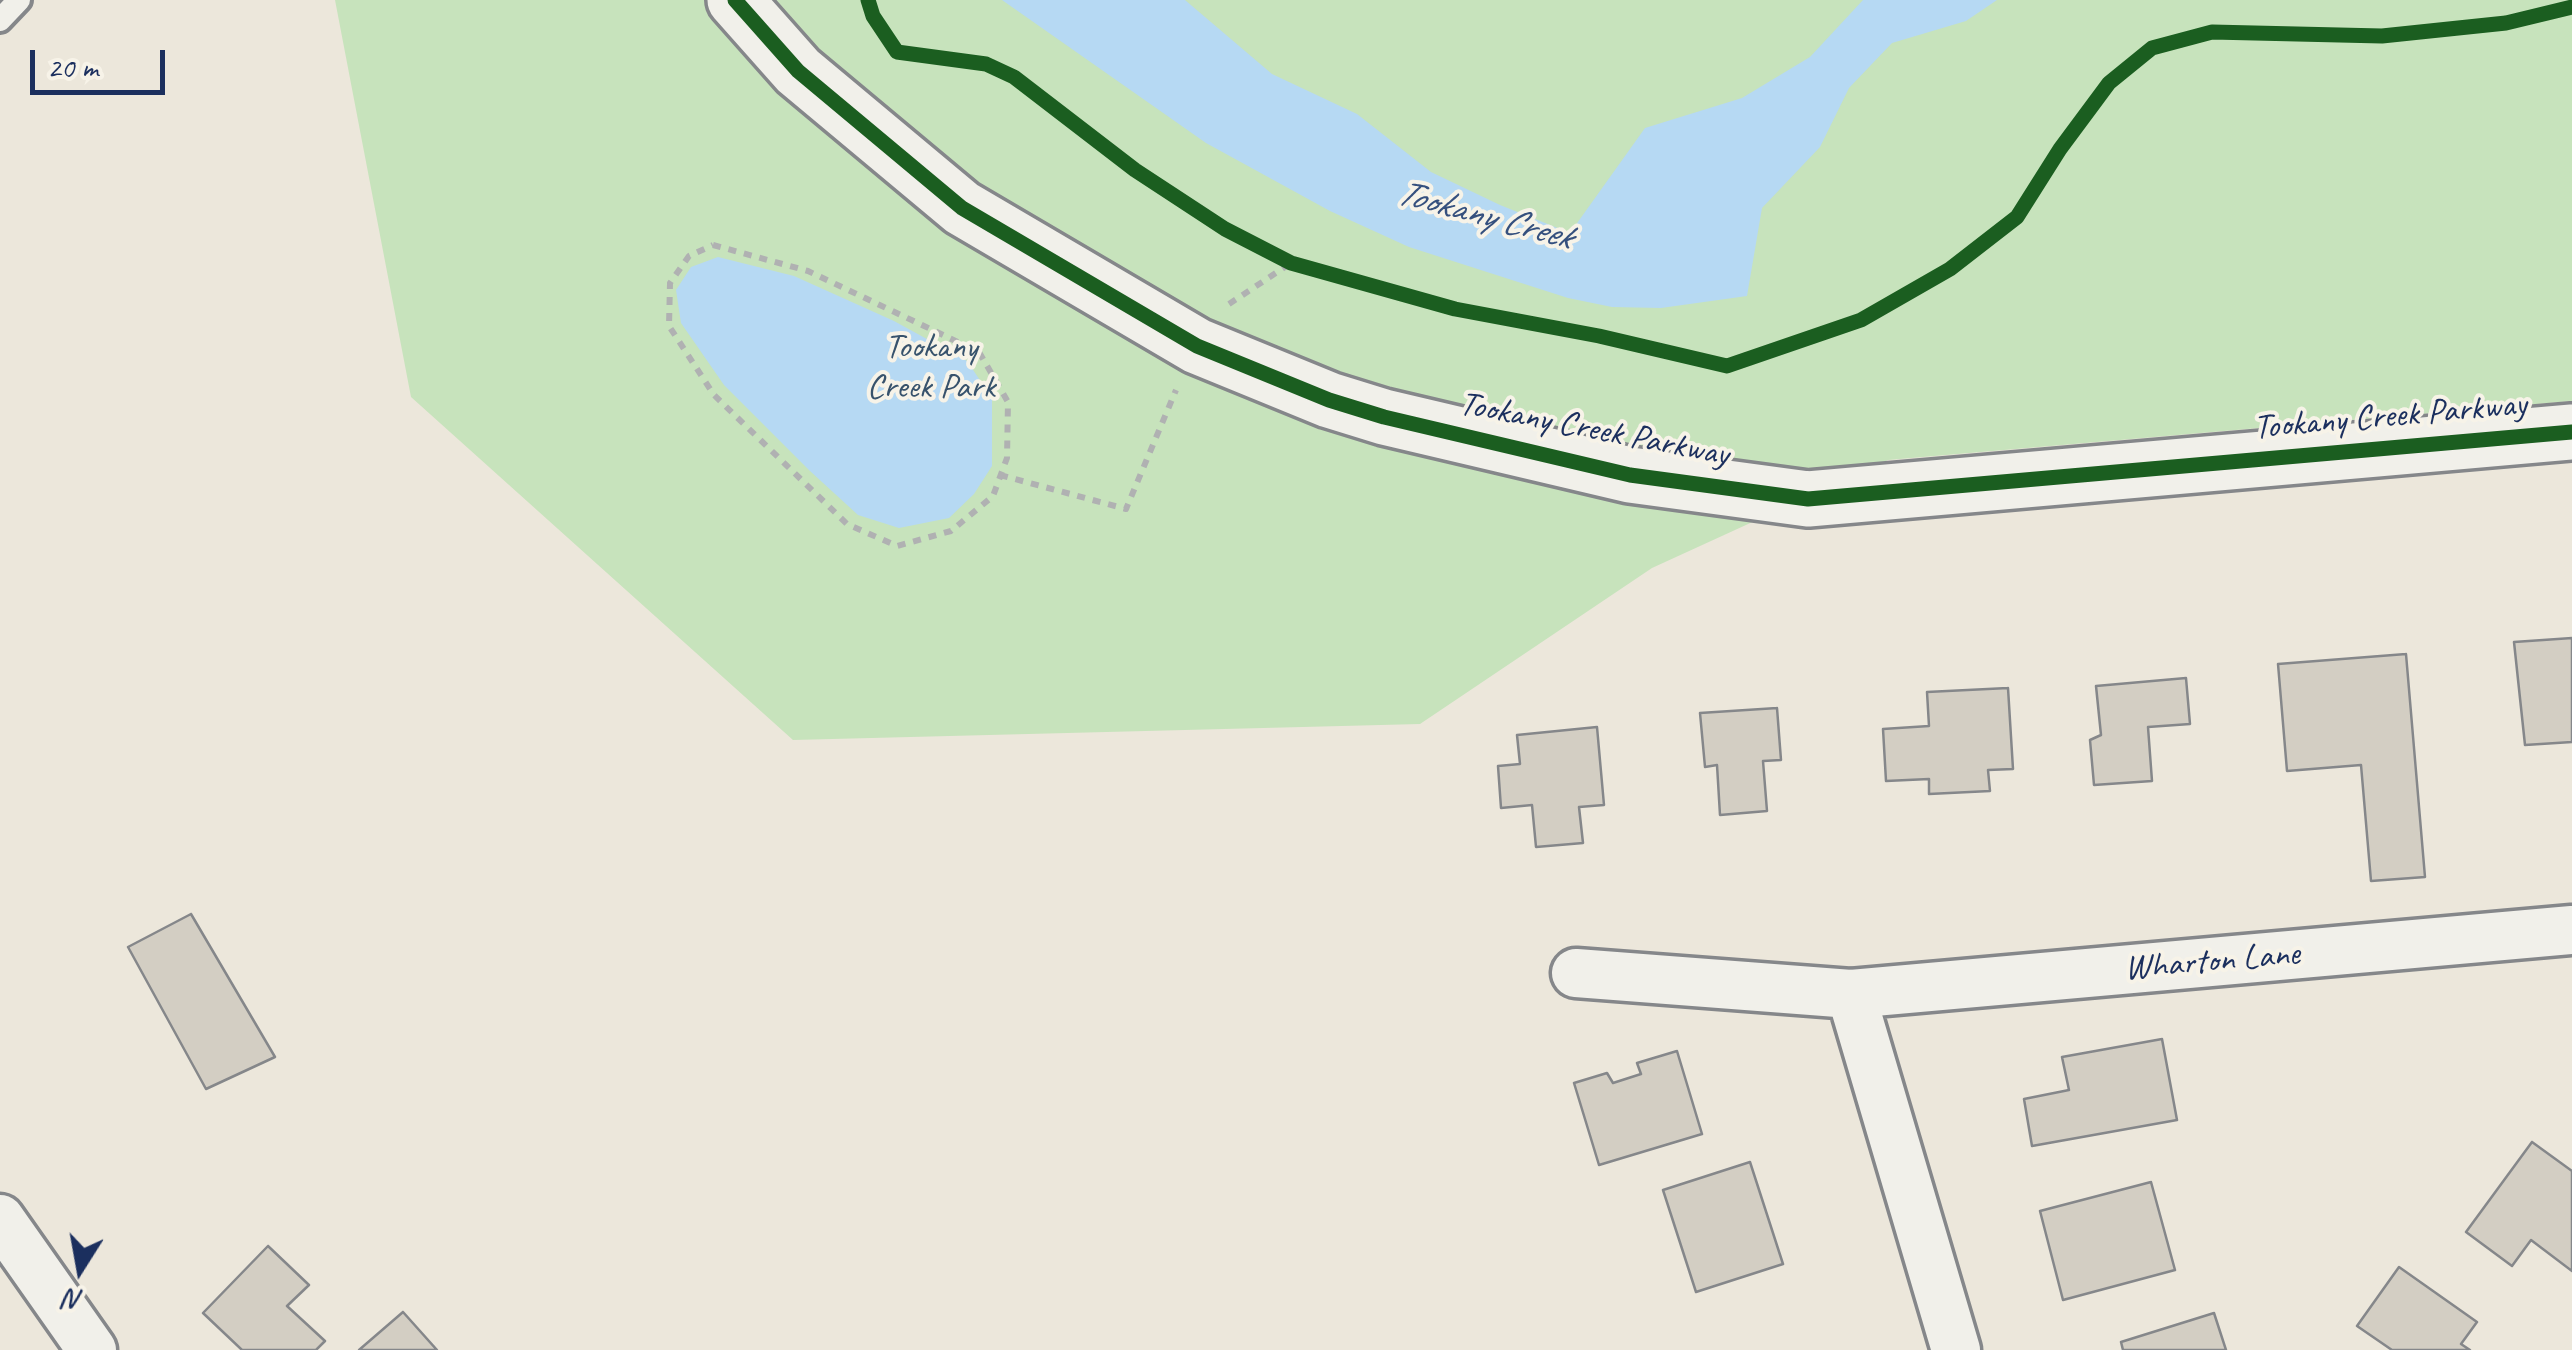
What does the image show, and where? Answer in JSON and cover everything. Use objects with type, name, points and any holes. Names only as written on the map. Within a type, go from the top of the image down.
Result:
[{"type":"street","name":"Tookany Creek Parkway","points":[[735,0],[798,71],[962,208],[1198,346],[1330,400],[1630,475],[1808,499],[2572,432]]},
{"type":"street","name":"Wharton Lane","points":[[1576,973],[1851,994],[2572,930]]},
{"type":"street","points":[[1851,994],[1956,1350]]},
{"type":"street","points":[[0,1219],[92,1350]]},
{"type":"lane","points":[[0,20],[19,0]]},
{"type":"path","points":[[712,245],[808,271],[979,352],[1008,402],[1007,458],[1000,475],[994,496],[951,531],[898,546],[847,524],[714,395],[669,326],[670,283],[688,256],[712,245]]},
{"type":"path","points":[[1275,255],[1310,269]]},
{"type":"path","points":[[1222,310],[1292,264]]},
{"type":"path","points":[[1000,475],[1126,509],[1183,375]]},
{"type":"green space","name":"Tookany Creek Park","points":[[335,0],[2572,0],[2572,401],[1888,460],[1652,568],[1420,724],[793,740],[411,397]]},
{"type":"water","name":"Tookany Creek","points":[[1002,0],[1185,0],[1272,74],[1357,114],[1431,172],[1570,233],[1645,128],[1742,98],[1810,57],[1863,0],[1997,0],[1966,21],[1892,43],[1849,88],[1820,147],[1762,208],[1747,296],[1661,308],[1612,307],[1568,298],[1409,247],[1330,211],[1206,143]]},
{"type":"water","points":[[718,257],[794,276],[894,321],[967,361],[992,398],[992,466],[974,494],[949,518],[899,528],[858,515],[810,471],[724,385],[681,323],[676,290],[691,267]]},
{"type":"building","points":[[2572,638],[2572,742],[2525,745],[2514,642]]},
{"type":"building","points":[[2406,654],[2425,877],[2371,881],[2361,765],[2287,771],[2278,664]]},
{"type":"building","points":[[2186,678],[2190,724],[2148,727],[2152,781],[2094,785],[2090,740],[2101,735],[2096,686]]},
{"type":"building","points":[[2008,688],[2013,769],[1988,770],[1990,791],[1929,794],[1929,779],[1886,781],[1883,729],[1929,726],[1927,692]]},
{"type":"building","points":[[1777,708],[1781,760],[1763,761],[1767,811],[1720,815],[1717,765],[1705,767],[1700,713]]},
{"type":"building","points":[[1597,727],[1604,805],[1579,807],[1583,843],[1536,847],[1532,805],[1501,808],[1498,766],[1520,764],[1517,735]]},
{"type":"building","points":[[191,914],[275,1057],[206,1089],[128,947]]},
{"type":"building","points":[[2162,1039],[2177,1120],[2032,1146],[2024,1099],[2069,1090],[2062,1057]]},
{"type":"building","points":[[1677,1051],[1702,1134],[1599,1165],[1574,1083],[1607,1073],[1613,1083],[1641,1074],[1637,1063]]},
{"type":"building","points":[[2532,1142],[2572,1171],[2572,1271],[2531,1240],[2512,1266],[2466,1232]]},
{"type":"building","points":[[1750,1162],[1783,1264],[1696,1292],[1663,1190]]},
{"type":"building","points":[[2151,1182],[2175,1270],[2063,1300],[2040,1211]]},
{"type":"building","points":[[268,1246],[309,1285],[287,1306],[325,1341],[316,1350],[242,1350],[203,1313]]},
{"type":"building","points":[[2399,1267],[2477,1322],[2461,1344],[2470,1350],[2392,1350],[2357,1326]]},
{"type":"building","points":[[403,1312],[437,1350],[359,1350]]},
{"type":"building","points":[[2214,1313],[2226,1350],[2123,1350],[2121,1342]]},
{"type":"cycle path","points":[[735,0],[798,71],[962,208],[1197,346],[1329,400],[1384,417],[1630,475],[1808,499],[2572,432]]},
{"type":"cycle path","points":[[868,0],[873,16],[897,52],[986,64],[1014,77],[1135,170],[1225,229],[1291,263],[1455,309],[1599,336],[1727,366],[1861,320],[1950,269],[2017,217],[2060,149],[2109,83],[2152,48],[2212,32],[2382,36],[2506,23],[2572,7]]}]
